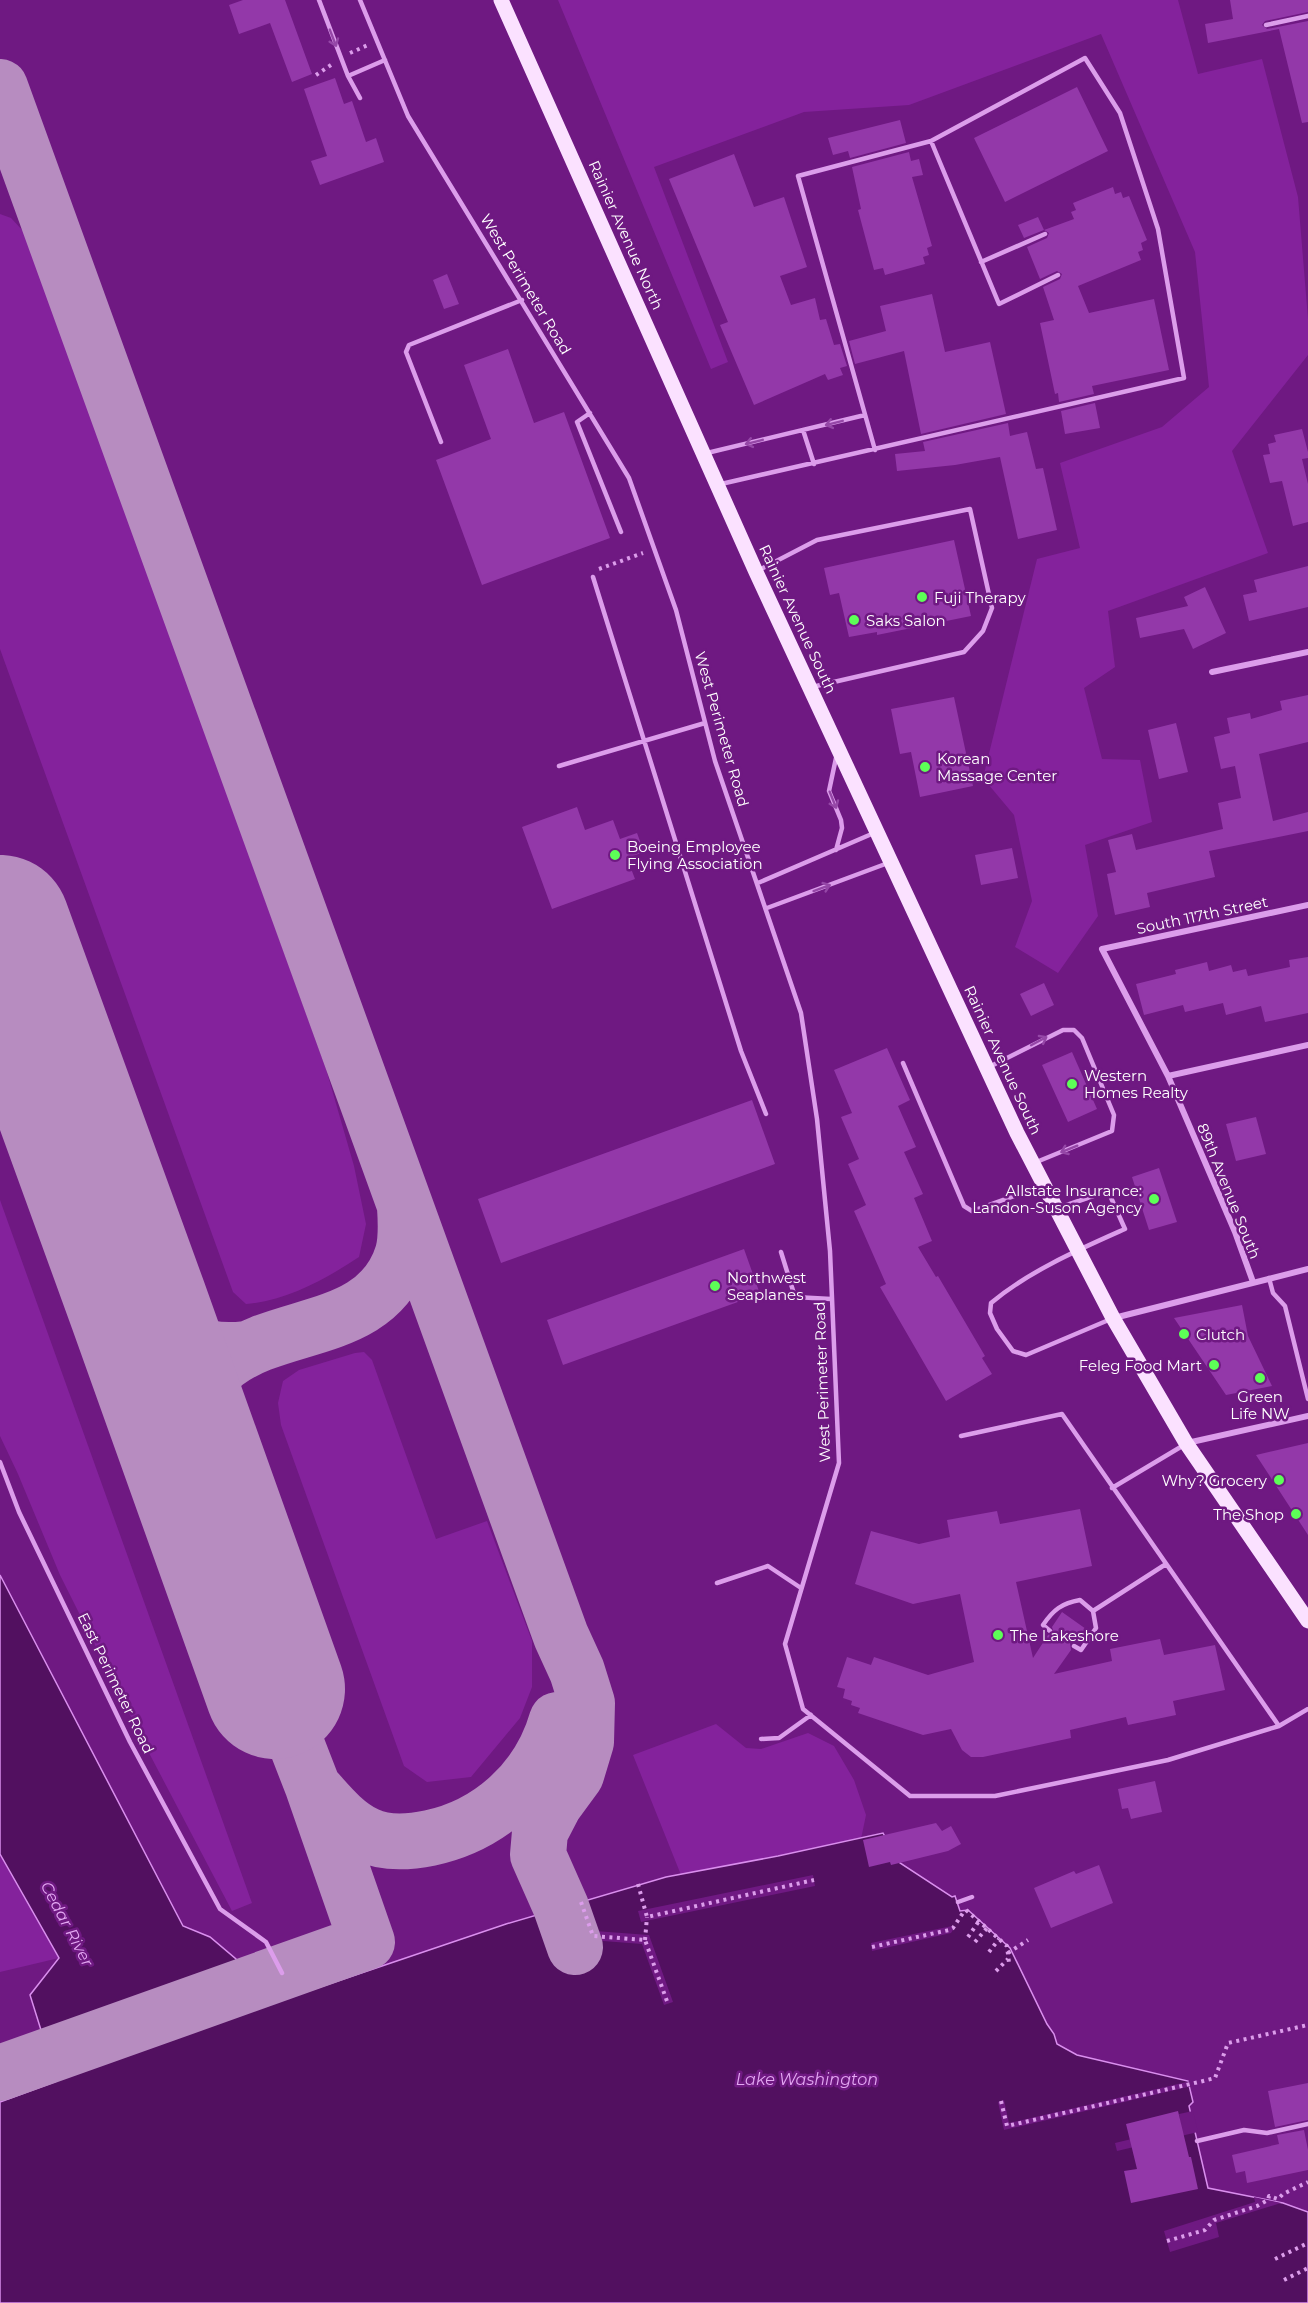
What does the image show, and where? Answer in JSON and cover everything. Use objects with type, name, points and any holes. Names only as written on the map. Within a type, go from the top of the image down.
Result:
[{"type":"main road","name":"Rainier Avenue North","points":[[501,0],[718,485]]},
{"type":"main road","name":"Rainier Avenue South","points":[[718,485],[890,862],[1033,1164],[1113,1318],[1186,1443],[1308,1621]]},
{"type":"street","points":[[1212,672],[1308,652]]},
{"type":"street","name":"South 117th Street","points":[[1102,949],[1308,904]]},
{"type":"street","name":"89th Avenue South","points":[[1102,949],[1168,1076],[1234,1232],[1252,1282]]},
{"type":"street","points":[[1168,1076],[1308,1045]]},
{"type":"street","points":[[1113,1318],[1308,1269]]},
{"type":"street","points":[[1186,1443],[1308,1416]]},
{"type":"lane","points":[[319,0],[348,76],[360,98]]},
{"type":"lane","name":"West Perimeter Road","points":[[360,0],[408,116],[629,478],[676,610],[715,761],[801,1013],[817,1119],[830,1251],[838,1463],[785,1644],[803,1709],[910,1796],[995,1796],[1168,1760],[1279,1726]]},
{"type":"lane","points":[[1266,25],[1308,16]]},
{"type":"lane","points":[[718,485],[875,450],[1184,378],[1158,229],[1120,113],[1085,58],[931,141],[798,176],[875,450]]},
{"type":"lane","points":[[348,76],[385,60]]},
{"type":"lane","points":[[931,141],[999,304],[1058,275]]},
{"type":"lane","points":[[981,262],[1045,234]]},
{"type":"lane","points":[[441,442],[406,352],[409,345],[522,300]]},
{"type":"lane","points":[[590,413],[577,422],[621,532]]},
{"type":"lane","points":[[705,454],[865,415]]},
{"type":"lane","points":[[803,430],[813,464]]},
{"type":"lane","points":[[756,572],[817,540],[970,509],[992,608],[983,631],[964,652],[809,687]]},
{"type":"lane","points":[[592,577],[741,1051],[766,1114]]},
{"type":"lane","points":[[560,766],[705,723]]},
{"type":"lane","points":[[836,849],[842,820],[829,790],[838,749]]},
{"type":"lane","points":[[758,883],[877,832]]},
{"type":"lane","points":[[767,908],[890,862]]},
{"type":"lane","points":[[987,1068],[1063,1029],[1074,1030],[1082,1038],[1114,1115],[1112,1131],[1033,1164]]},
{"type":"lane","points":[[903,1063],[964,1206],[972,1211],[1044,1185]]},
{"type":"lane","points":[[1057,1209],[1108,1191],[1125,1229],[1078,1250],[1003,1293],[991,1303],[990,1313],[997,1329],[1013,1351],[1026,1355],[1113,1318]]},
{"type":"lane","points":[[781,1252],[795,1297],[831,1299]]},
{"type":"lane","points":[[1269,1278],[1273,1293],[1285,1306],[1308,1399]]},
{"type":"lane","points":[[961,1436],[1062,1414],[1279,1726],[1308,1709]]},
{"type":"lane","points":[[1112,1488],[1186,1443]]},
{"type":"lane","name":"East Perimeter Road","points":[[0,1462],[19,1512],[130,1742],[220,1910],[266,1942],[282,1973]]},
{"type":"lane","points":[[1093,1611],[1166,1564]]},
{"type":"lane","points":[[717,1583],[768,1566],[801,1588]]},
{"type":"lane","points":[[1050,1630],[1042,1625],[1052,1612],[1066,1602],[1080,1600],[1093,1611],[1096,1628],[1081,1650],[1074,1646]]},
{"type":"lane","points":[[761,1739],[779,1738],[811,1715]]},
{"type":"lane","points":[[958,1902],[972,1897]]},
{"type":"lane","points":[[1197,2141],[1244,2130],[1267,2133],[1308,2124]]},
{"type":"path","points":[[613,564],[644,553]]},
{"type":"path","points":[[646,1917],[814,1880]]},
{"type":"path","points":[[639,1886],[646,1917],[645,1940],[668,2004]]},
{"type":"path","points":[[581,1904],[593,1936],[645,1940]]},
{"type":"path","points":[[872,1947],[949,1930],[966,1909],[1007,1946],[1008,1961],[996,1971]]},
{"type":"path","points":[[968,1937],[979,1921]]},
{"type":"path","points":[[975,1942],[987,1928]]},
{"type":"path","points":[[989,1952],[999,1939]]},
{"type":"path","points":[[1008,1953],[1028,1940]]},
{"type":"path","points":[[1001,2101],[1007,2126],[1215,2078],[1228,2043],[1308,2025]]},
{"type":"path","points":[[1167,2241],[1204,2230],[1214,2220],[1257,2206],[1268,2200],[1269,2196],[1278,2199],[1283,2194],[1308,2182]]},
{"type":"path","points":[[1275,2259],[1308,2243]]},
{"type":"path","points":[[1284,2280],[1308,2268]]},
{"type":"shaded area","points":[[558,0],[1178,0],[1198,74],[1262,59],[1298,197],[1308,319],[1308,355],[1232,451],[1268,553],[1108,611],[1115,667],[1084,688],[1102,759],[1140,760],[1152,822],[1085,845],[1098,916],[1058,973],[1015,947],[1032,901],[1014,815],[983,778],[1037,559],[1080,548],[1060,463],[1162,427],[1209,387],[1195,252],[1101,34],[909,105],[804,112],[654,167],[728,362],[711,369]]},
{"type":"shaded area","points":[[0,214],[11,218],[25,233],[326,1069],[354,1166],[366,1224],[359,1257],[305,1288],[261,1302],[246,1304],[233,1292],[0,649]]},
{"type":"shaded area","points":[[0,1200],[252,1903],[232,1911],[148,1751],[60,1575],[0,1436]]},
{"type":"shaded area","points":[[364,1352],[372,1360],[436,1539],[487,1521],[532,1641],[532,1687],[520,1718],[471,1777],[427,1782],[404,1766],[281,1425],[278,1403],[283,1381],[299,1370]]},
{"type":"shaded area","points":[[716,1724],[746,1748],[761,1749],[808,1733],[834,1746],[854,1780],[866,1815],[861,1839],[681,1875],[633,1755]]},
{"type":"shaded area","points":[[0,1854],[59,1958],[0,1972]]},
{"type":"water","name":"Lake Washington","points":[[0,1575],[183,1926],[210,1937],[236,1959],[255,2009],[506,1924],[666,1877],[883,1833],[900,1863],[952,1897],[955,1896],[960,1911],[968,1910],[1010,1948],[1057,2044],[1077,2055],[1188,2081],[1193,2102],[1189,2106],[1208,2188],[1283,2203],[1308,2212],[1308,2303],[0,2303],[0,2102],[57,2081],[30,1995],[59,1958],[0,1854]]},
{"type":"pier","points":[[813,1875],[815,1886],[641,1922],[638,1911]]},
{"type":"pier","points":[[590,1915],[595,1931],[649,1935],[673,2002],[664,2005],[642,1944],[590,1940],[583,1917]]},
{"type":"pier","points":[[952,1926],[951,1933],[872,1951],[871,1943]]},
{"type":"pier","points":[[239,1960],[256,2004],[53,2076],[37,2032]]},
{"type":"pier","points":[[1191,2081],[1192,2086],[1004,2130],[998,2102],[1004,2100],[1009,2123]]},
{"type":"pier","points":[[1193,2111],[1198,2132],[1117,2151],[1115,2143],[1181,2127],[1179,2114]]},
{"type":"pier","points":[[1254,2197],[1281,2203],[1216,2223],[1219,2237],[1170,2252],[1164,2231],[1255,2202]]},
{"type":"building","points":[[243,0],[285,0],[312,74],[292,82],[270,23],[239,34],[229,5]]},
{"type":"building","points":[[1230,0],[1308,0],[1308,12],[1265,21],[1262,25],[1267,29],[1308,21],[1308,122],[1302,123],[1279,29],[1208,43],[1205,24],[1233,19]]},
{"type":"building","points":[[335,78],[344,104],[352,101],[366,142],[376,138],[384,162],[320,185],[311,161],[327,156],[304,89]]},
{"type":"building","points":[[1077,87],[1108,151],[1005,202],[974,138]]},
{"type":"building","points":[[900,120],[906,143],[850,158],[848,151],[833,155],[828,138]]},
{"type":"building","points":[[909,152],[911,161],[919,159],[923,175],[912,177],[932,246],[927,248],[929,255],[923,257],[925,264],[885,275],[883,268],[874,270],[858,210],[861,209],[852,167]]},
{"type":"building","points":[[734,154],[754,207],[784,197],[807,267],[780,276],[791,305],[815,298],[820,320],[826,319],[834,345],[840,344],[847,366],[840,368],[843,375],[828,380],[825,374],[754,405],[720,325],[728,322],[669,179]]},
{"type":"building","points":[[1113,187],[1115,194],[1121,192],[1123,198],[1129,196],[1147,240],[1141,243],[1143,250],[1138,252],[1141,260],[1078,286],[1089,313],[1154,299],[1169,370],[1092,386],[1094,394],[1059,402],[1058,393],[1055,394],[1040,323],[1054,320],[1043,287],[1060,279],[1062,274],[1057,271],[1040,279],[1027,247],[1047,238],[1049,233],[1044,230],[1074,219],[1071,212],[1076,210],[1073,203]]},
{"type":"building","points":[[1038,217],[1044,230],[1024,238],[1018,225]]},
{"type":"building","points":[[447,274],[459,304],[444,309],[433,280]]},
{"type":"building","points":[[932,294],[945,352],[990,342],[1006,414],[921,434],[904,351],[855,364],[849,341],[886,331],[880,306]]},
{"type":"building","points":[[508,349],[534,423],[564,412],[610,538],[482,585],[436,460],[491,439],[464,365]]},
{"type":"building","points":[[1095,403],[1100,428],[1065,434],[1061,411]]},
{"type":"building","points":[[1008,423],[1010,436],[1027,432],[1036,469],[1043,468],[1057,530],[1018,539],[1000,457],[955,465],[897,471],[895,454],[925,451],[923,442]]},
{"type":"building","points":[[1302,429],[1308,452],[1308,458],[1302,459],[1308,484],[1308,522],[1293,526],[1282,481],[1270,483],[1263,455],[1270,454],[1268,444],[1276,442],[1274,435]]},
{"type":"building","points":[[954,540],[971,616],[877,635],[877,632],[849,637],[839,593],[830,595],[824,568]]},
{"type":"building","points":[[1308,566],[1308,607],[1249,621],[1243,595],[1257,592],[1254,580]]},
{"type":"building","points":[[1205,587],[1226,633],[1193,649],[1184,629],[1140,638],[1136,618],[1188,606],[1184,597]]},
{"type":"building","points":[[1308,695],[1308,742],[1259,754],[1273,821],[1308,812],[1308,831],[1209,851],[1215,877],[1147,893],[1150,907],[1115,915],[1107,874],[1116,872],[1108,840],[1132,834],[1136,850],[1223,829],[1218,803],[1241,798],[1235,766],[1221,769],[1214,737],[1230,733],[1227,718],[1250,713],[1251,719],[1282,710],[1280,701]]},
{"type":"building","points":[[954,697],[973,786],[920,797],[911,752],[900,754],[891,709]]},
{"type":"building","points":[[1176,723],[1188,772],[1159,779],[1148,730]]},
{"type":"building","points":[[577,807],[585,830],[613,820],[620,839],[637,833],[644,852],[627,858],[635,879],[552,909],[522,827]]},
{"type":"building","points":[[1012,848],[1018,878],[981,885],[975,855]]},
{"type":"building","points":[[1308,957],[1308,1013],[1265,1022],[1261,1006],[1226,1015],[1223,1003],[1185,1012],[1183,1005],[1144,1015],[1136,984],[1176,974],[1175,970],[1207,962],[1209,971],[1231,965],[1233,972],[1246,969],[1248,976],[1290,967],[1289,960]]},
{"type":"building","points":[[1044,983],[1054,1005],[1031,1016],[1020,994]]},
{"type":"building","points":[[887,1048],[910,1100],[898,1106],[916,1147],[904,1152],[923,1194],[914,1198],[932,1241],[918,1247],[936,1277],[938,1276],[985,1356],[982,1358],[992,1374],[946,1401],[880,1287],[886,1284],[854,1211],[866,1205],[848,1164],[859,1159],[841,1117],[852,1113],[834,1070]]},
{"type":"building","points":[[1072,1052],[1097,1109],[1068,1122],[1042,1065]]},
{"type":"building","points":[[752,1100],[775,1164],[501,1263],[478,1199]]},
{"type":"building","points":[[1256,1117],[1266,1154],[1236,1161],[1226,1124]]},
{"type":"building","name":"Allstate Insurance: Landon-Suson Agency","points":[[1159,1168],[1177,1222],[1149,1230],[1132,1177]]},
{"type":"building","points":[[744,1249],[760,1294],[563,1365],[547,1320]]},
{"type":"building","points":[[1242,1305],[1248,1336],[1272,1386],[1226,1395],[1174,1318]]},
{"type":"building","points":[[1308,1443],[1308,1535],[1256,1455]]},
{"type":"building","name":"The Lakeshore","points":[[1080,1509],[1092,1566],[1016,1582],[1033,1658],[1048,1635],[1054,1633],[1052,1627],[1062,1612],[1086,1629],[1076,1642],[1070,1643],[1071,1650],[1054,1674],[1112,1661],[1110,1649],[1160,1639],[1164,1655],[1215,1645],[1225,1690],[1173,1701],[1176,1715],[1128,1725],[1126,1717],[1070,1730],[1071,1738],[983,1757],[971,1757],[962,1750],[951,1729],[923,1735],[858,1713],[860,1708],[851,1705],[852,1701],[843,1698],[845,1689],[837,1687],[847,1657],[871,1665],[874,1657],[928,1675],[974,1662],[960,1594],[913,1604],[855,1584],[871,1531],[919,1544],[950,1537],[947,1520],[997,1511],[1000,1524]]},
{"type":"building","points":[[1155,1781],[1162,1812],[1131,1819],[1128,1808],[1122,1809],[1118,1789]]},
{"type":"building","points":[[936,1823],[942,1831],[951,1826],[961,1844],[948,1851],[891,1865],[890,1862],[869,1867],[863,1840]]},
{"type":"building","points":[[1099,1865],[1113,1903],[1051,1928],[1034,1888],[1074,1871],[1076,1874]]},
{"type":"building","points":[[1308,2083],[1308,2120],[1275,2127],[1268,2091]]},
{"type":"building","points":[[1178,2111],[1198,2189],[1131,2203],[1124,2171],[1137,2169],[1126,2124]]},
{"type":"building","points":[[1304,2130],[1308,2150],[1308,2170],[1247,2183],[1245,2171],[1236,2173],[1232,2155],[1279,2144],[1277,2135]]},
{"type":"taxiway","points":[[0,87],[587,1703],[586,1742],[576,1775],[554,1805],[540,1832],[538,1855],[561,1907],[575,1947]]},
{"type":"taxiway","points":[[186,1443],[198,1397],[221,1366],[252,1347],[357,1309],[384,1287],[403,1253],[406,1236],[405,1207]]},
{"type":"taxiway","points":[[138,1305],[175,1334],[199,1346],[228,1350],[246,1349]]},
{"type":"taxiway","points":[[0,2073],[367,1942],[313,1787],[275,1689]]},
{"type":"taxiway","points":[[313,1787],[344,1820],[374,1838],[414,1840],[452,1832],[493,1811],[510,1797],[539,1762],[557,1720]]},
{"type":"runway","points":[[0,925],[275,1689]]},
{"type":"place","name":"Fuji Therapy","points":[[922,597]]},
{"type":"place","name":"Saks Salon","points":[[854,620]]},
{"type":"place","name":"Korean Massage Center","points":[[925,767]]},
{"type":"place","name":"Boeing Employee Flying Association","points":[[615,855]]},
{"type":"place","name":"Western Homes Realty","points":[[1072,1084]]},
{"type":"place","name":"Allstate Insurance: Landon-Suson Agency","points":[[1154,1199]]},
{"type":"place","name":"Northwest Seaplanes","points":[[715,1286]]},
{"type":"place","name":"Clutch","points":[[1184,1334]]},
{"type":"place","name":"Feleg Food Mart","points":[[1214,1365]]},
{"type":"place","name":"Green Life NW","points":[[1260,1378]]},
{"type":"place","name":"Why? Grocery","points":[[1279,1480]]},
{"type":"place","name":"The Shop","points":[[1296,1514]]},
{"type":"place","name":"The Lakeshore","points":[[998,1635]]},
{"type":"water label","name":"Cedar River","points":[[67,1924]]}]
